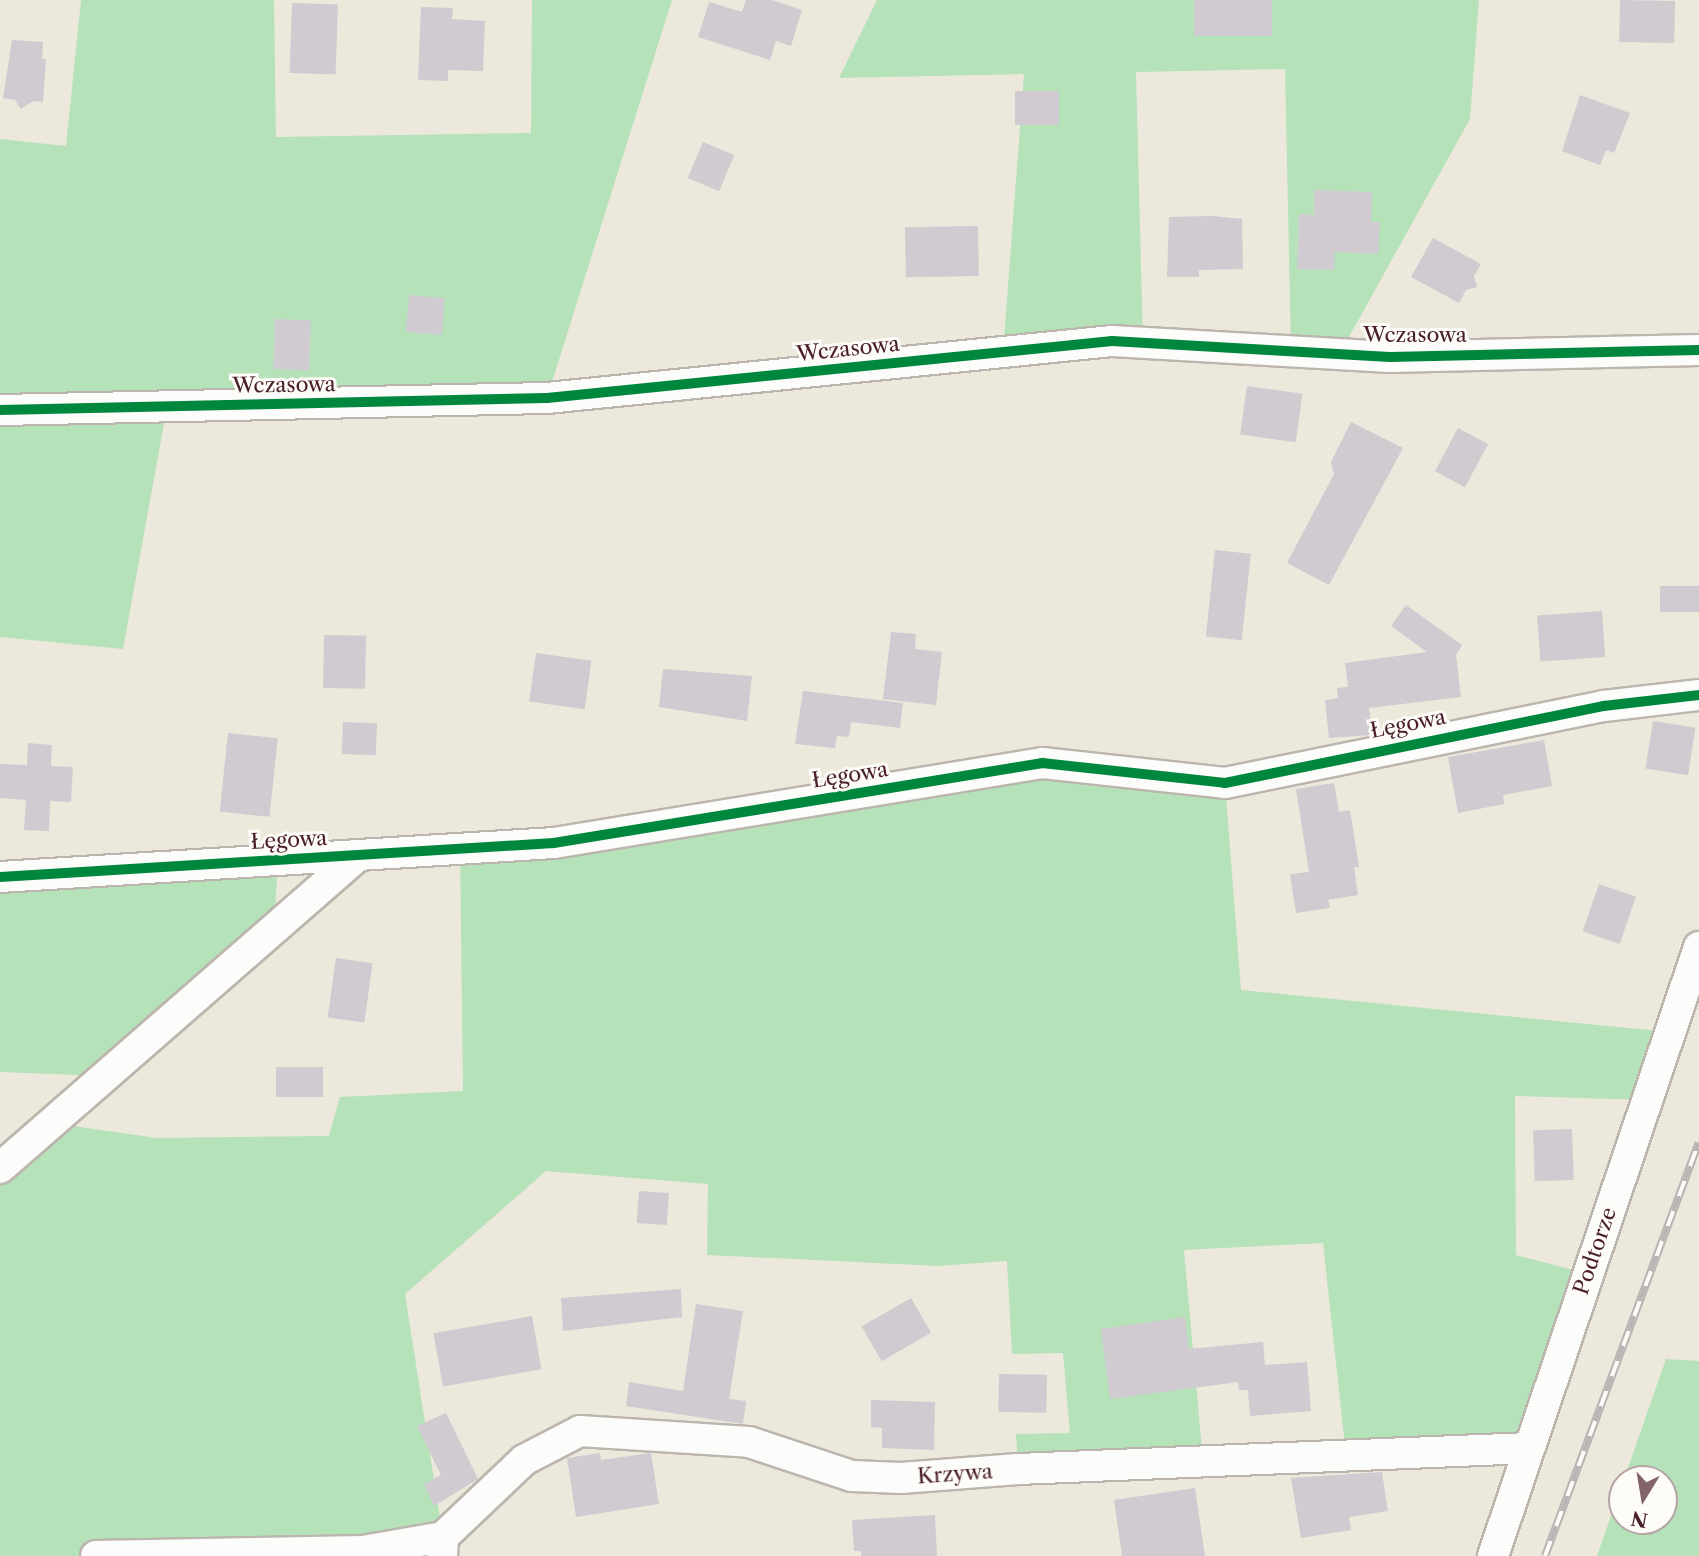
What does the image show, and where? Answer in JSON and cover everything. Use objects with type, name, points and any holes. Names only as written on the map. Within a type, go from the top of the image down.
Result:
[{"type":"street","name":"Wczasowa","points":[[0,411],[547,398],[1112,341],[1390,357],[1699,350]]},
{"type":"street","name":"Łęgowa","points":[[0,877],[554,843],[1042,763],[1225,783],[1604,706],[1699,695]]},
{"type":"street","name":"Łęgowa","points":[[0,1168],[358,856]]},
{"type":"street","name":"Podtorze","points":[[1493,1556],[1699,947]]},
{"type":"street","name":"Krzywa","points":[[442,1546],[524,1460],[580,1430],[748,1442],[852,1476],[901,1478],[1018,1469],[1529,1448]]},
{"type":"street","points":[[96,1556],[363,1551],[442,1546]]},
{"type":"green space","points":[[81,0],[274,0],[276,137],[531,133],[532,0],[672,0],[547,398],[167,407],[123,649],[0,637],[0,139],[66,146]]},
{"type":"green space","points":[[877,0],[1479,0],[1470,119],[1340,353],[1291,351],[1285,69],[1136,72],[1143,343],[1003,352],[1024,74],[839,78]]},
{"type":"green space","points":[[1042,763],[1225,783],[1241,990],[1669,1032],[1646,1100],[1515,1096],[1516,1255],[1588,1274],[1529,1448],[1346,1455],[1323,1243],[1184,1250],[1203,1461],[1018,1469],[1016,1434],[1070,1433],[1063,1353],[1012,1354],[1007,1261],[938,1266],[707,1255],[708,1184],[546,1171],[405,1294],[443,1537],[96,1556],[0,1556],[0,1168],[52,1123],[157,1138],[329,1136],[340,1097],[463,1091],[460,849]]},
{"type":"green space","points":[[278,860],[274,929],[105,1076],[0,1072],[0,877]]},
{"type":"green space","points":[[1666,1359],[1699,1361],[1699,1556],[1597,1556],[1608,1524],[1608,1535],[1678,1535],[1678,1465],[1629,1465]]},
{"type":"building","points":[[746,0],[772,0],[802,10],[791,46],[776,41],[770,60],[698,37],[709,2],[742,12]]},
{"type":"building","points":[[1194,0],[1272,0],[1272,36],[1194,36]]},
{"type":"building","points":[[1620,0],[1675,1],[1674,43],[1619,42]]},
{"type":"building","points":[[292,3],[338,5],[336,75],[290,73]]},
{"type":"building","points":[[421,7],[453,8],[452,19],[485,21],[483,71],[448,70],[448,81],[418,80]]},
{"type":"building","points":[[12,40],[43,42],[42,59],[46,59],[43,102],[33,101],[21,109],[15,100],[3,98]]},
{"type":"building","points":[[1015,91],[1059,91],[1059,125],[1015,125]]},
{"type":"building","points":[[1580,95],[1630,113],[1614,153],[1606,150],[1600,165],[1562,151]]},
{"type":"building","points":[[703,142],[734,155],[719,191],[688,178]]},
{"type":"building","points":[[1314,190],[1372,192],[1371,222],[1380,222],[1378,254],[1335,252],[1334,270],[1297,269],[1299,214],[1314,215]]},
{"type":"building","points":[[1213,216],[1242,219],[1243,269],[1199,270],[1199,277],[1167,277],[1169,217]]},
{"type":"building","points":[[978,226],[979,276],[906,277],[905,227]]},
{"type":"building","points":[[1433,238],[1481,264],[1474,276],[1477,287],[1466,290],[1459,303],[1411,277]]},
{"type":"building","points":[[409,295],[445,298],[442,335],[406,332]]},
{"type":"building","points":[[275,319],[311,320],[309,370],[273,369]]},
{"type":"building","points":[[1247,386],[1302,394],[1296,442],[1240,435]]},
{"type":"building","points":[[1351,422],[1403,448],[1329,585],[1287,563],[1334,474],[1331,462]]},
{"type":"building","points":[[1458,428],[1488,444],[1465,487],[1435,471]]},
{"type":"building","points":[[1215,550],[1251,554],[1242,640],[1206,637]]},
{"type":"building","points":[[1660,586],[1699,586],[1699,612],[1660,612]]},
{"type":"building","points":[[1406,605],[1462,645],[1456,655],[1461,697],[1369,708],[1372,735],[1329,738],[1325,700],[1338,698],[1337,688],[1348,687],[1345,663],[1427,652],[1391,626]]},
{"type":"building","points":[[1602,611],[1605,657],[1540,661],[1537,616]]},
{"type":"building","points":[[891,632],[916,634],[915,649],[942,652],[936,705],[883,699]]},
{"type":"building","points":[[324,635],[366,636],[365,689],[323,688]]},
{"type":"building","points":[[536,653],[591,661],[585,709],[529,702]]},
{"type":"building","points":[[663,669],[752,676],[747,721],[659,707]]},
{"type":"building","points":[[803,691],[903,703],[900,728],[851,722],[849,737],[837,736],[835,748],[795,744]]},
{"type":"building","points":[[1653,721],[1695,728],[1688,775],[1645,768]]},
{"type":"building","points":[[343,722],[377,723],[376,755],[342,754]]},
{"type":"building","points":[[228,733],[278,738],[269,817],[220,812]]},
{"type":"building","points":[[1544,740],[1552,786],[1503,795],[1504,804],[1458,813],[1448,757]]},
{"type":"building","points":[[28,743],[52,745],[51,766],[73,767],[71,802],[50,801],[49,831],[24,830],[26,800],[0,798],[0,764],[27,765]]},
{"type":"building","points":[[1334,783],[1339,812],[1350,810],[1359,867],[1354,867],[1358,895],[1328,900],[1330,908],[1296,913],[1290,874],[1309,872],[1296,789]]},
{"type":"building","points":[[1599,884],[1636,897],[1620,944],[1583,931]]},
{"type":"building","points":[[336,958],[373,963],[364,1023],[328,1017]]},
{"type":"building","points":[[276,1067],[323,1067],[323,1097],[276,1097]]},
{"type":"building","points":[[1572,1129],[1574,1180],[1535,1181],[1533,1130]]},
{"type":"building","points":[[639,1191],[669,1193],[667,1225],[637,1223]]},
{"type":"building","points":[[681,1289],[682,1317],[563,1331],[561,1298]]},
{"type":"building","points":[[911,1298],[931,1333],[882,1361],[862,1326]]},
{"type":"building","points":[[696,1304],[743,1311],[729,1399],[746,1401],[743,1424],[626,1406],[629,1382],[683,1391]]},
{"type":"building","points":[[532,1316],[541,1369],[443,1387],[434,1333]]},
{"type":"building","points":[[1185,1317],[1189,1349],[1263,1342],[1265,1365],[1307,1362],[1311,1411],[1250,1416],[1248,1390],[1239,1390],[1238,1382],[1110,1399],[1101,1329]]},
{"type":"building","points":[[999,1374],[1047,1375],[1046,1413],[998,1412]]},
{"type":"building","points":[[871,1400],[935,1402],[934,1450],[882,1448],[882,1428],[871,1427]]},
{"type":"building","points":[[446,1413],[478,1479],[434,1506],[424,1484],[441,1475],[417,1426]]},
{"type":"building","points":[[600,1453],[601,1460],[651,1453],[659,1504],[576,1517],[567,1458]]},
{"type":"building","points":[[1382,1472],[1388,1511],[1349,1517],[1351,1530],[1301,1538],[1291,1478]]},
{"type":"building","points":[[1195,1488],[1205,1556],[1122,1556],[1114,1500]]},
{"type":"building","points":[[935,1515],[937,1556],[861,1556],[861,1551],[854,1551],[852,1520]]},
{"type":"railway","points":[[1545,1556],[1699,1143]]},
{"type":"cycle path","points":[[0,410],[547,398],[1112,341],[1390,357],[1699,350]]},
{"type":"cycle path","points":[[0,877],[554,843],[1042,763],[1225,783],[1604,706],[1699,695]]}]
